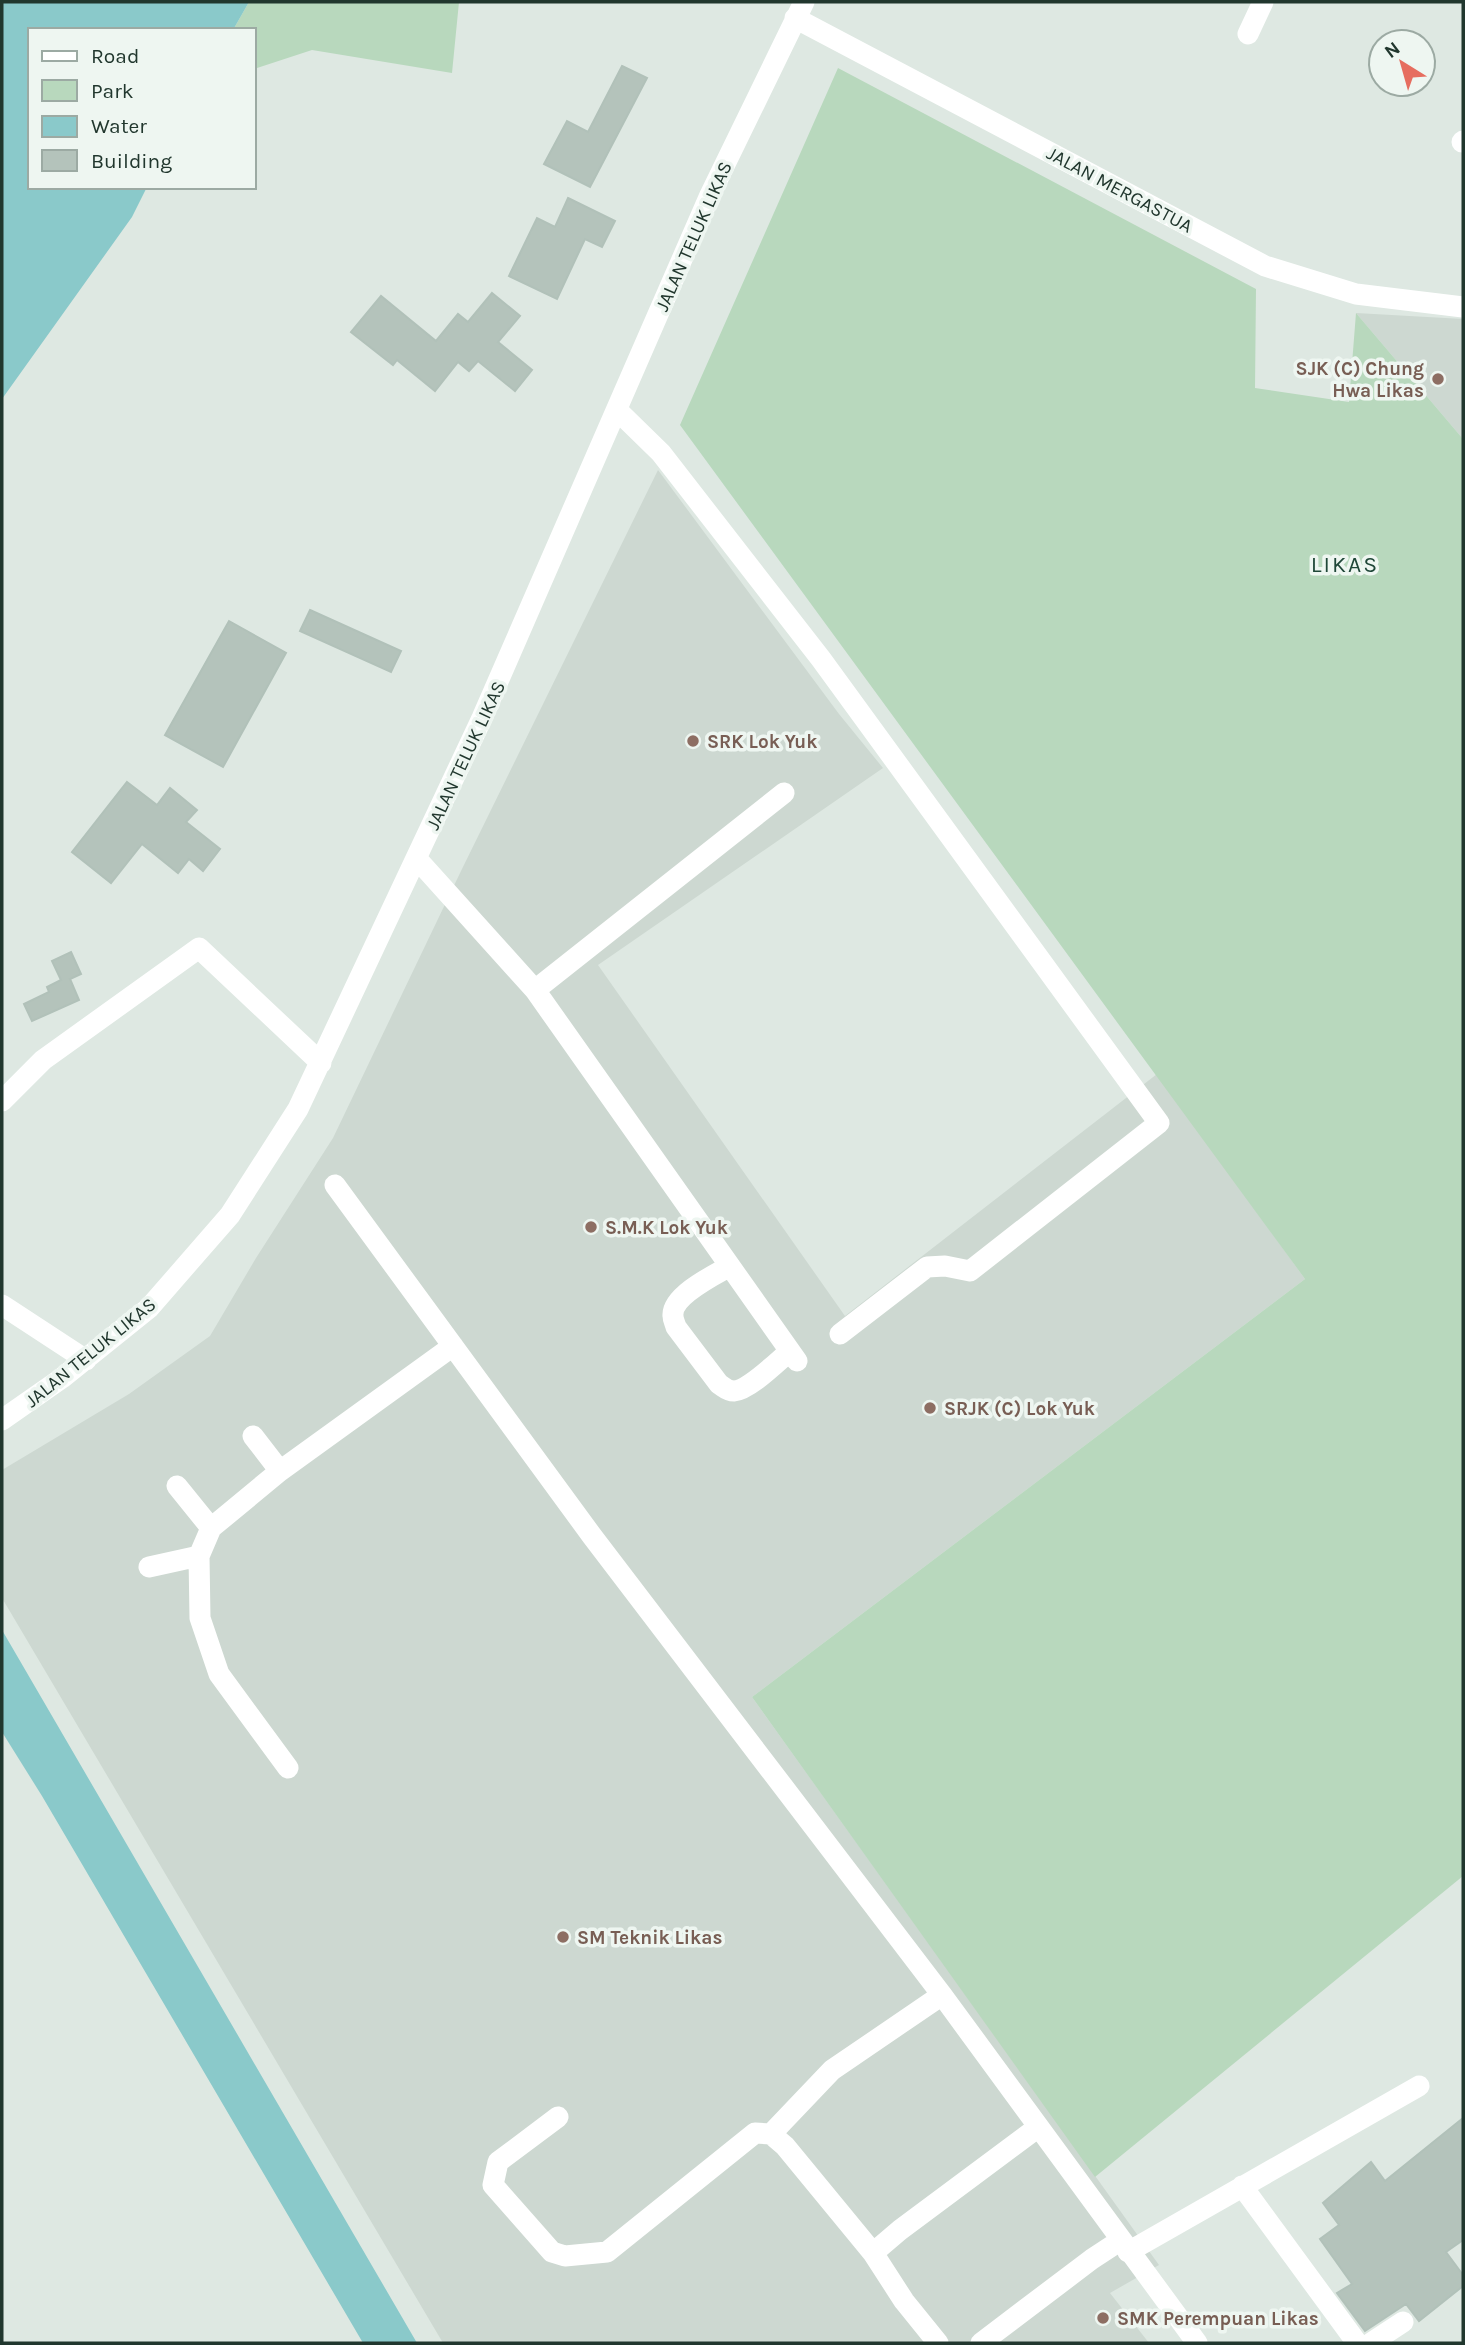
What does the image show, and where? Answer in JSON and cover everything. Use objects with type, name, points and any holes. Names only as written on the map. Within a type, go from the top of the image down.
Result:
[{"type":"street","points":[[1248,34],[1263,2]]},
{"type":"street","name":"JALAN MERGASTUA","points":[[800,10],[1265,266],[1356,294],[1463,307]]},
{"type":"street","name":"JALAN TELUK LIKAS","points":[[2,1420],[86,1360],[149,1308],[230,1214],[298,1109],[482,718],[710,195],[800,10]]},
{"type":"street","points":[[618,411],[661,453],[821,659],[1159,1123],[970,1271],[945,1266],[927,1267],[840,1334]]},
{"type":"street","points":[[534,990],[784,793]]},
{"type":"street","points":[[417,859],[534,990],[730,1266],[793,1356],[736,1391],[727,1390],[719,1384],[676,1327],[673,1316],[677,1301],[730,1266]]},
{"type":"street","points":[[2,1101],[43,1060],[199,948],[321,1063]]},
{"type":"street","points":[[335,1185],[592,1536],[942,1995],[1197,2343]]},
{"type":"street","points":[[2,1305],[86,1360]]},
{"type":"street","points":[[288,1768],[219,1674],[200,1618],[199,1556],[211,1528],[280,1471],[453,1346]]},
{"type":"street","points":[[253,1436],[280,1471]]},
{"type":"street","points":[[177,1486],[211,1528]]},
{"type":"street","points":[[149,1567],[199,1556]]},
{"type":"street","points":[[771,2133],[832,2070],[942,1995]]},
{"type":"street","points":[[981,2343],[1125,2246],[1242,2186],[1419,2086]]},
{"type":"street","points":[[558,2117],[498,2162],[493,2185],[552,2252],[565,2256],[607,2252],[755,2133],[771,2133],[785,2146],[873,2253],[904,2301],[937,2343]]},
{"type":"street","points":[[873,2253],[1037,2128]]},
{"type":"street","points":[[1242,2186],[1357,2343]]},
{"type":"street","points":[[1371,2343],[1403,2322]]},
{"type":"shaded area","name":"SJK (C) Chung Hwa Likas","points":[[1356,313],[1463,319],[1463,439]]},
{"type":"shaded area","name":"SM Teknik Likas","points":[[658,470],[839,714],[883,768],[598,965],[845,1316],[1157,1074],[1305,1279],[752,1697],[1159,2265],[1110,2293],[1149,2343],[443,2343],[2,1598],[2,1470],[129,1394],[210,1336],[333,1138]]},
{"type":"green space","points":[[249,2],[459,2],[452,73],[312,50],[256,68],[256,28],[234,28]]},
{"type":"green space","points":[[838,68],[1256,289],[1255,388],[1349,402],[1356,313],[1463,439],[1463,1876],[1095,2177],[752,1697],[1305,1279],[680,425]]},
{"type":"water","points":[[2,2],[249,2],[234,28],[28,28],[28,189],[146,189],[132,217],[2,399]]},
{"type":"water","points":[[2,1630],[417,2343],[363,2343],[2,1732]]},
{"type":"building","points":[[622,66],[647,78],[590,187],[544,164],[567,121],[588,132]]},
{"type":"building","points":[[568,198],[615,221],[602,247],[585,239],[557,299],[509,276],[537,218],[555,227]]},
{"type":"building","points":[[492,293],[520,316],[498,342],[532,370],[515,391],[478,361],[469,371],[458,362],[435,391],[397,360],[393,365],[351,332],[381,296],[436,341],[458,314],[468,322]]},
{"type":"building","points":[[310,610],[401,651],[391,672],[300,631]]},
{"type":"building","points":[[229,621],[286,653],[223,767],[165,735]]},
{"type":"building","points":[[127,782],[157,805],[170,788],[197,810],[186,822],[220,849],[203,871],[189,859],[178,873],[142,844],[111,883],[72,852]]},
{"type":"building","points":[[71,952],[81,974],[70,979],[79,1000],[32,1021],[24,1004],[49,992],[47,987],[61,980],[52,961]]},
{"type":"building","points":[[1463,2118],[1463,2240],[1446,2252],[1463,2275],[1463,2286],[1419,2321],[1406,2304],[1365,2331],[1337,2293],[1352,2284],[1320,2239],[1339,2225],[1323,2203],[1371,2162],[1385,2181]]},
{"type":"place","name":"SJK (C) Chung Hwa Likas","points":[[1438,379]]},
{"type":"place","name":"SRK Lok Yuk","points":[[693,741]]},
{"type":"place","name":"S.M.K Lok Yuk","points":[[591,1227]]},
{"type":"place","name":"SRJK (C) Lok Yuk","points":[[930,1408]]},
{"type":"place","name":"SM Teknik Likas","points":[[563,1937]]},
{"type":"place","name":"SMK Perempuan Likas","points":[[1103,2318]]},
{"type":"district","name":"LIKAS","points":[[1345,564]]}]
